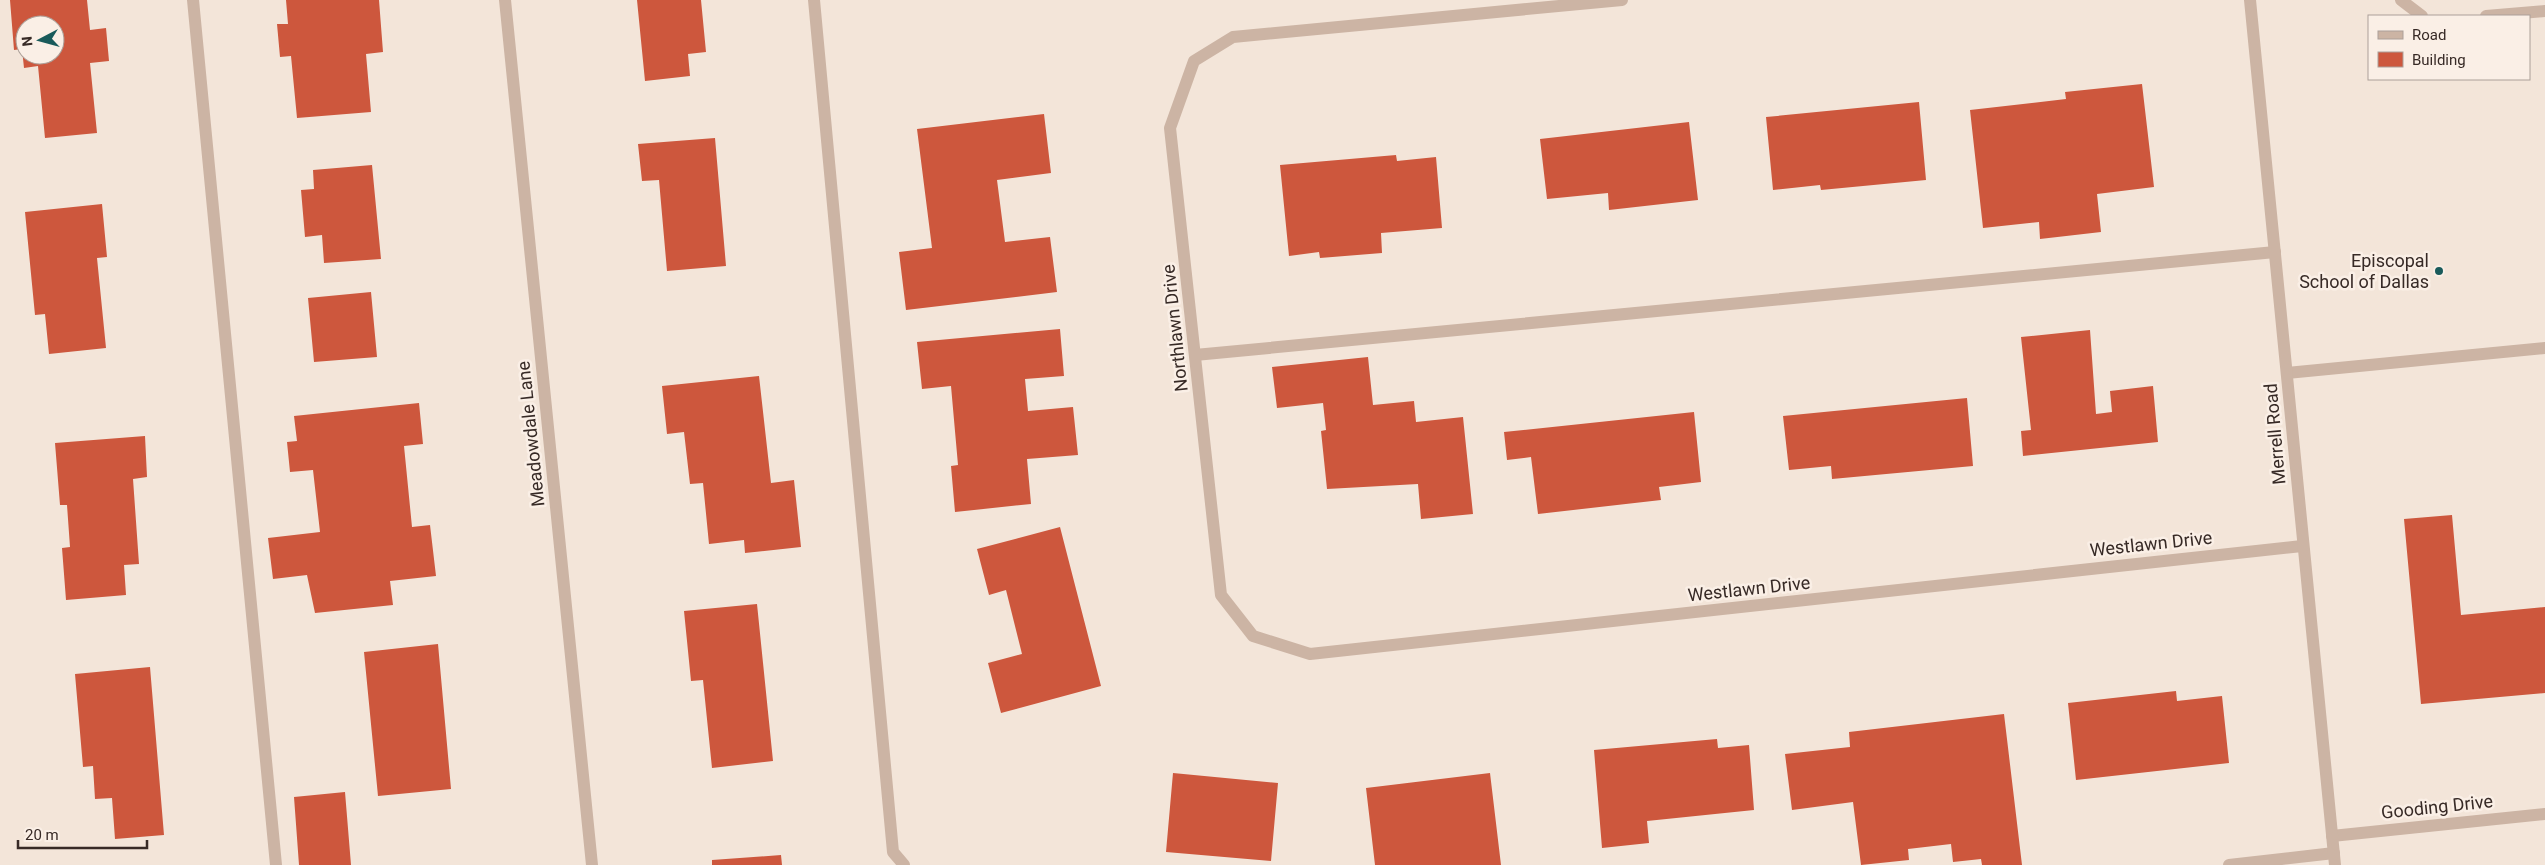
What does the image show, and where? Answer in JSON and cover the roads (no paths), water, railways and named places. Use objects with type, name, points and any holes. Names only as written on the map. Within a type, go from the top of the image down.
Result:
[{"type":"street","points":[[193,0],[276,865]]},
{"type":"street","name":"Meadowdale Lane","points":[[505,0],[592,865]]},
{"type":"street","points":[[814,0],[893,852],[904,865]]},
{"type":"street","name":"Northlawn Drive","points":[[1221,595],[1170,128],[1194,62],[1233,37],[1622,0]]},
{"type":"street","name":"Merrell Road","points":[[2250,0],[2302,546],[2335,859]]},
{"type":"street","points":[[2401,0],[2420,15]]},
{"type":"street","points":[[2498,15],[2545,11]]},
{"type":"street","points":[[1195,355],[2275,252]]},
{"type":"street","points":[[2287,373],[2545,348]]},
{"type":"street","name":"Westlawn Drive","points":[[1221,595],[1253,636],[1310,654],[2302,546]]},
{"type":"street","name":"Gooding Drive","points":[[2332,836],[2545,814]]},
{"type":"street","points":[[2229,865],[2335,859]]},
{"type":"place","name":"Episcopal School of Dallas","points":[[2439,271]]}]
